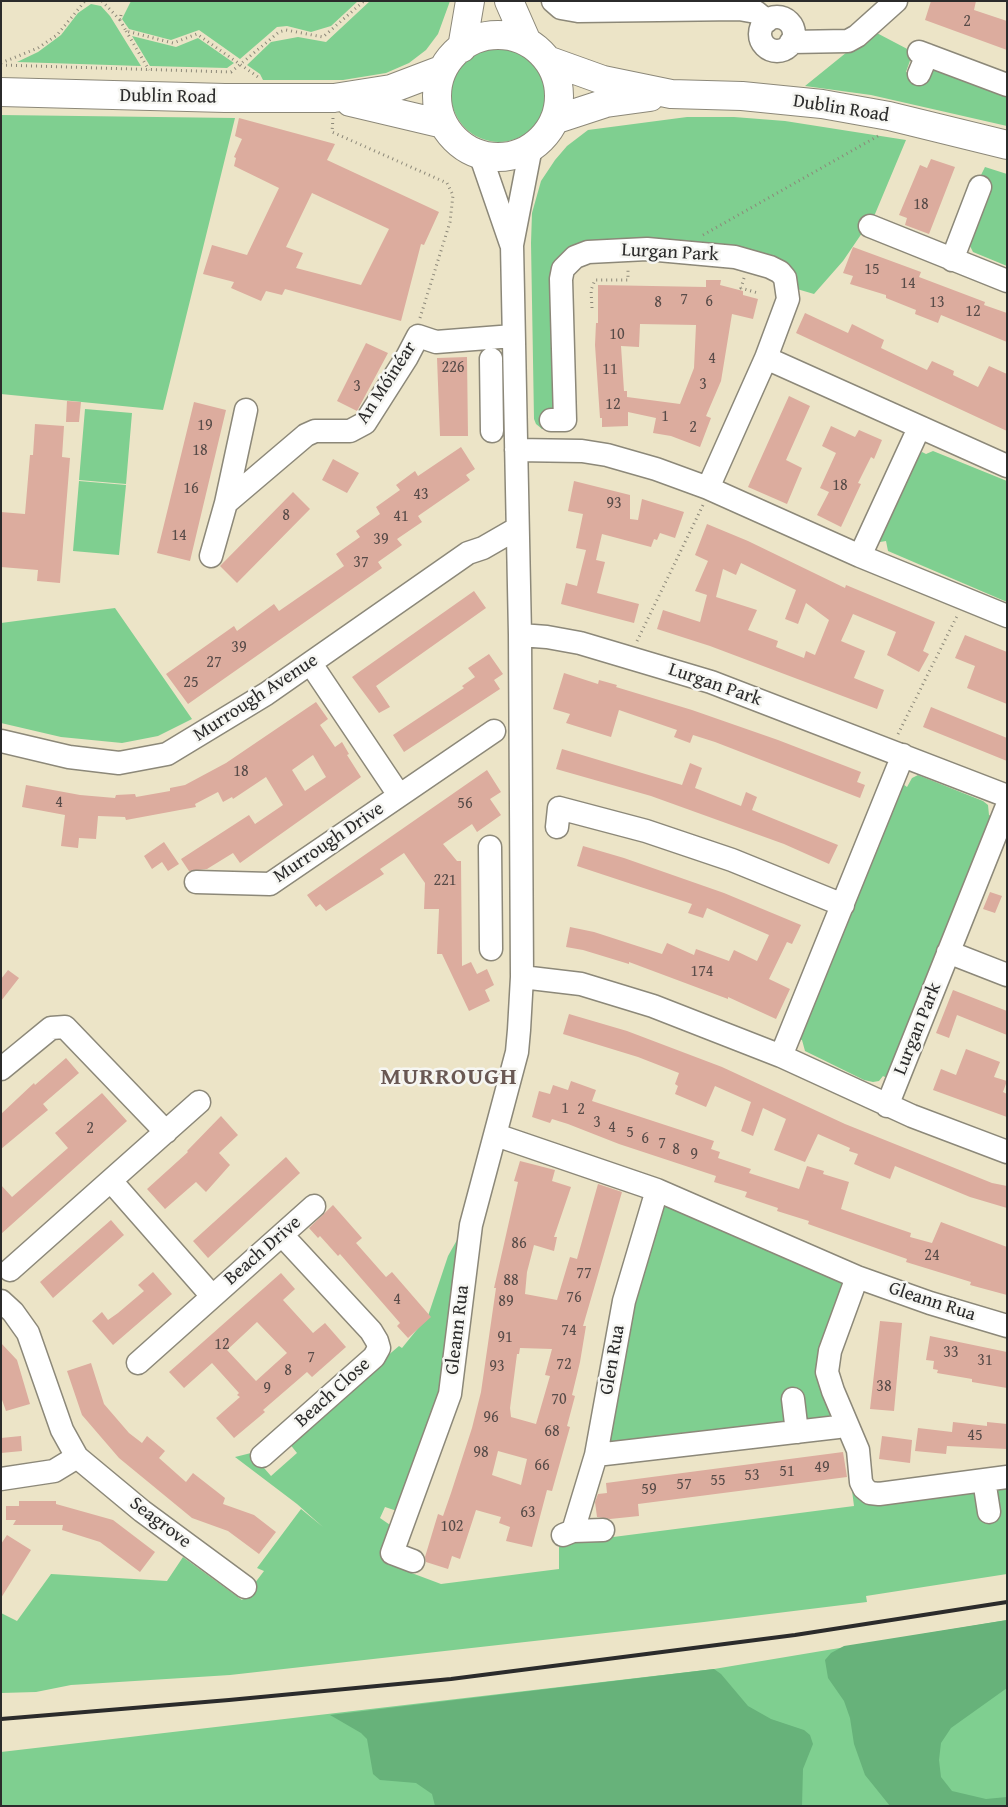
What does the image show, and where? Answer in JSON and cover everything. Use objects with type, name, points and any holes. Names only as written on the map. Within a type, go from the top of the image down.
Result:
[{"type":"main road","points":[[462,48],[470,1]]},
{"type":"main road","points":[[508,1],[527,42]]},
{"type":"main road","points":[[496,37],[515,38],[527,42],[543,53],[550,61],[558,92],[554,120],[544,136],[531,147],[511,156],[480,154],[462,146],[443,124],[437,92],[441,70],[448,59],[462,48],[477,41],[496,37]]},
{"type":"main road","name":"Dublin Road","points":[[550,61],[603,80],[671,94]]},
{"type":"main road","name":"Dublin Road","points":[[1,92],[334,98],[392,89],[441,70]]},
{"type":"main road","name":"Dublin Road","points":[[554,120],[606,103],[671,94],[742,96],[822,104],[898,118],[1007,145]]},
{"type":"main road","name":"Dublin Road","points":[[334,98],[443,124]]},
{"type":"street","points":[[553,1],[561,8],[578,11],[739,8],[756,12],[767,21],[763,24],[760,35],[764,45],[768,48],[783,49],[791,42],[848,41],[857,36],[896,1]]},
{"type":"street","points":[[922,60],[1007,85]]},
{"type":"street","points":[[531,147],[512,245],[516,407],[516,529],[520,635],[522,977],[568,982],[653,1006],[781,1056],[887,1106],[1007,1152]]},
{"type":"street","points":[[480,154],[512,245]]},
{"type":"street","points":[[952,260],[980,187]]},
{"type":"street","points":[[870,226],[1007,281]]},
{"type":"street","name":"Lurgan Park","points":[[558,420],[561,279],[566,265],[575,256],[583,253],[626,248],[695,252],[756,262],[776,269],[785,278],[788,299],[766,358],[710,489]]},
{"type":"street","name":"An Móinéar","points":[[226,503],[306,435],[315,431],[350,431],[365,423],[407,357],[418,336],[436,342],[513,336]]},
{"type":"street","points":[[766,358],[1007,466]]},
{"type":"street","points":[[491,359],[492,431]]},
{"type":"street","points":[[492,407],[516,407]]},
{"type":"street","points":[[211,556],[226,503],[246,410]]},
{"type":"street","points":[[860,556],[919,428]]},
{"type":"street","points":[[516,450],[557,449],[607,455],[656,469],[710,489],[860,556],[1007,616]]},
{"type":"street","name":"Murrough Avenue","points":[[1,741],[69,757],[119,763],[167,754],[211,729],[311,664],[411,590],[468,553],[483,548],[516,529]]},
{"type":"street","points":[[483,548],[518,553]]},
{"type":"street","name":"Lurgan Park","points":[[520,635],[556,638],[630,657],[739,692],[1007,796]]},
{"type":"street","name":"Murrough Drive","points":[[311,664],[399,795]]},
{"type":"street","name":"Murrough Drive","points":[[196,882],[270,884],[494,731]]},
{"type":"street","points":[[781,1056],[842,905],[896,753]]},
{"type":"street","name":"Lurgan Park","points":[[887,1106],[1007,806]]},
{"type":"street","points":[[558,818],[680,842],[842,905]]},
{"type":"street","points":[[490,847],[491,949]]},
{"type":"street","points":[[491,879],[521,879]]},
{"type":"street","points":[[948,952],[1007,975]]},
{"type":"street","name":"Gleann Rua","points":[[413,1561],[392,1553],[396,1518],[450,1394],[471,1225],[517,1052],[522,977]]},
{"type":"street","points":[[2,1068],[37,1038],[57,1026],[71,1032],[166,1132]]},
{"type":"street","points":[[10,1270],[199,1102]]},
{"type":"street","name":"Gleann Rua","points":[[496,1135],[657,1190],[857,1277],[930,1303],[1007,1326]]},
{"type":"street","name":"Beach Drive","points":[[111,1181],[212,1296]]},
{"type":"street","name":"Glen Rua","points":[[603,1530],[568,1533],[596,1455],[624,1301],[657,1190]]},
{"type":"street","name":"Beach Drive","points":[[138,1362],[314,1206]]},
{"type":"street","name":"Beach Close","points":[[270,1458],[374,1357],[379,1348],[377,1340],[371,1331],[282,1235]]},
{"type":"street","points":[[857,1277],[830,1351],[827,1372],[832,1391],[858,1450],[860,1477],[864,1488],[870,1493],[879,1494],[1007,1477]]},
{"type":"street","name":"Seagrove","points":[[1,1302],[14,1312],[28,1333],[62,1430],[77,1457],[135,1505],[244,1587]]},
{"type":"street","points":[[793,1399],[797,1432]]},
{"type":"street","points":[[596,1455],[838,1427]]},
{"type":"street","points":[[1,1479],[54,1471],[77,1457]]},
{"type":"street","points":[[984,1480],[989,1512]]},
{"type":"path","points":[[1,64],[38,48],[57,35],[85,1]]},
{"type":"path","points":[[102,1],[120,20],[149,70]]},
{"type":"path","points":[[1,64],[231,72],[283,30],[319,38],[326,36],[364,1]]},
{"type":"path","points":[[120,20],[122,15]]},
{"type":"path","points":[[126,31],[172,43],[197,34],[241,63],[258,77],[267,98]]},
{"type":"path","points":[[334,98],[332,132],[447,183],[453,195],[452,211],[419,322],[418,336]]},
{"type":"path","points":[[695,252],[697,239],[885,132]]},
{"type":"path","points":[[592,308],[591,290],[594,280],[628,280],[628,262]]},
{"type":"path","points":[[746,273],[741,288],[758,293]]},
{"type":"path","points":[[630,657],[710,489]]},
{"type":"path","points":[[896,753],[966,600]]},
{"type":"green space","points":[[131,1],[358,1],[331,26],[311,32],[287,26],[277,27],[240,59],[199,30],[171,40],[129,29],[122,19]]},
{"type":"green space","points":[[370,1],[450,1],[438,34],[426,50],[409,63],[386,73],[343,80],[263,80],[260,74],[247,65],[271,42],[298,37],[326,42]]},
{"type":"green space","points":[[91,4],[101,6],[110,16],[141,66],[17,62],[38,52],[61,35],[78,13]]},
{"type":"green space","points":[[873,31],[913,52],[906,72],[925,79],[935,68],[1007,91],[1007,126],[871,95],[805,86]]},
{"type":"green space","points":[[132,36],[176,47],[198,38],[234,63],[227,68],[150,66]]},
{"type":"green space","points":[[499,46],[517,49],[533,60],[544,76],[547,94],[544,112],[533,128],[517,139],[499,142],[481,139],[465,128],[454,112],[451,94],[454,76],[465,60],[481,49]]},
{"type":"green space","points":[[1,115],[235,118],[163,410],[1,394]]},
{"type":"green space","points":[[687,117],[734,117],[785,121],[906,140],[875,214],[843,261],[814,294],[797,289],[789,272],[574,248],[558,412],[547,429],[542,429],[536,424],[534,419],[531,243],[532,213],[541,181],[567,146],[588,130]]},
{"type":"green space","points":[[985,167],[1007,174],[1007,266],[973,252],[969,244],[979,179]]},
{"type":"green space","points":[[85,409],[132,413],[126,484],[79,480]]},
{"type":"green space","points":[[933,451],[1007,481],[1007,602],[888,551],[886,541],[880,542],[880,537],[918,455],[922,452],[926,454]]},
{"type":"green space","points":[[79,481],[126,485],[119,555],[73,551]]},
{"type":"green space","points":[[115,608],[192,719],[158,736],[122,743],[61,737],[1,723],[1,623]]},
{"type":"green space","points":[[918,775],[983,801],[988,805],[989,815],[993,817],[887,1078],[883,1076],[879,1081],[873,1082],[864,1080],[805,1051],[802,1040],[798,1039],[903,784],[907,787],[912,778]]},
{"type":"green space","points":[[506,1051],[448,1382],[397,1511],[385,1507],[380,1518],[393,1527],[396,1536],[385,1563],[441,1584],[559,1569],[559,1544],[854,1506],[847,1452],[834,1419],[814,1422],[785,1418],[782,1423],[612,1444],[608,1440],[631,1304],[662,1207],[667,1203],[843,1283],[844,1288],[822,1354],[849,1448],[855,1487],[972,1491],[978,1495],[996,1494],[1000,1488],[1007,1486],[1007,1574],[866,1596],[867,1602],[704,1622],[230,1675],[71,1685],[36,1692],[1,1693],[1,1613],[17,1621],[51,1574],[167,1581],[183,1557],[242,1600],[264,1571],[257,1568],[301,1509],[323,1527],[297,1504],[235,1457],[251,1453],[271,1476],[297,1453],[289,1443],[290,1439],[399,1346],[402,1348],[428,1316],[448,1256],[457,1240]]},
{"type":"green space","points":[[1007,1620],[1007,1806],[1,1806],[1,1752],[714,1669]]},
{"type":"green space","points":[[1007,1620],[1007,1688],[951,1728],[941,1743],[939,1760],[941,1777],[952,1791],[986,1799],[1007,1797],[1007,1806],[890,1806],[865,1775],[854,1744],[850,1718],[844,1701],[828,1678],[825,1660],[831,1653],[844,1646]]},
{"type":"green space","points":[[714,1669],[721,1674],[748,1706],[771,1719],[804,1730],[810,1735],[813,1744],[803,1769],[802,1806],[435,1806],[432,1794],[416,1783],[380,1780],[373,1774],[367,1739],[361,1733],[330,1715]]},
{"type":"building","points":[[931,1],[976,1],[974,10],[1007,21],[1007,50],[925,20]]},
{"type":"building","points":[[239,118],[335,144],[327,160],[439,212],[424,245],[421,244],[401,321],[285,289],[282,295],[266,291],[261,301],[231,288],[234,282],[203,274],[212,245],[247,255],[279,188],[234,166],[236,158],[234,157],[242,139],[235,136]],"holes":[[[312,193],[389,229],[361,285],[296,268],[303,253],[286,247]]]},
{"type":"building","points":[[931,159],[955,167],[929,234],[905,225],[907,218],[899,215],[920,165],[927,168]]},
{"type":"building","points":[[853,247],[921,272],[919,277],[985,302],[984,305],[1007,313],[1007,342],[941,315],[938,323],[915,314],[916,310],[886,298],[886,295],[850,284],[853,276],[843,273]]},
{"type":"building","points":[[706,280],[721,280],[720,285],[743,291],[743,295],[758,299],[753,319],[732,314],[721,381],[706,416],[711,418],[700,447],[671,436],[653,433],[656,418],[628,412],[628,426],[602,427],[595,345],[596,323],[598,323],[598,285],[706,287]],"holes":[[[640,324],[696,325],[694,368],[680,404],[627,397],[627,391],[624,391],[621,346],[639,347]]]},
{"type":"building","points":[[805,313],[848,333],[852,324],[884,340],[881,348],[927,370],[932,361],[954,371],[953,375],[978,387],[989,366],[1007,374],[1007,431],[796,333]]},
{"type":"building","points":[[366,343],[388,353],[357,411],[337,401]]},
{"type":"building","points":[[467,357],[468,436],[440,436],[437,358]]},
{"type":"building","points":[[789,396],[810,406],[786,460],[802,468],[787,504],[748,487]]},
{"type":"building","points":[[67,401],[81,402],[79,422],[66,422]]},
{"type":"building","points":[[194,402],[226,410],[190,561],[157,553]]},
{"type":"building","points":[[35,424],[64,426],[62,457],[70,458],[60,583],[37,581],[38,570],[1,567],[1,512],[25,514],[30,455],[33,455]]},
{"type":"building","points":[[831,426],[855,437],[859,430],[882,440],[874,459],[871,457],[858,483],[861,484],[841,527],[817,515],[829,492],[820,488],[836,453],[822,446]]},
{"type":"building","points":[[461,447],[475,469],[466,475],[470,480],[418,516],[422,522],[397,539],[402,545],[378,562],[382,568],[188,704],[166,674],[234,626],[237,631],[274,604],[279,611],[344,566],[336,554],[360,537],[356,531],[380,514],[376,507],[400,490],[396,485],[415,471],[418,476]]},
{"type":"building","points":[[333,459],[359,473],[347,493],[322,480]]},
{"type":"building","points":[[574,481],[630,495],[630,519],[638,520],[642,499],[684,512],[675,538],[660,533],[657,540],[654,539],[651,547],[602,534],[596,560],[605,562],[597,593],[639,604],[634,623],[561,604],[566,583],[577,586],[586,550],[576,548],[583,514],[568,511]]},
{"type":"building","points":[[293,492],[310,509],[237,583],[220,566]]},
{"type":"building","points":[[707,524],[748,541],[845,588],[846,585],[935,622],[923,651],[929,654],[919,672],[887,655],[896,632],[853,614],[841,641],[865,651],[854,678],[884,690],[877,709],[710,646],[657,629],[663,610],[700,622],[707,595],[695,591],[708,561],[695,555]],"holes":[[[741,563],[796,590],[785,619],[798,624],[806,603],[829,620],[815,655],[806,651],[804,658],[776,647],[778,641],[748,630],[757,610],[716,597],[723,569],[736,575]]]},
{"type":"building","points":[[474,591],[486,608],[376,686],[390,707],[379,713],[352,677]]},
{"type":"building","points":[[965,635],[1007,652],[1007,704],[967,688],[975,666],[955,658]]},
{"type":"building","points":[[489,654],[503,674],[494,680],[500,689],[404,752],[393,735],[464,688],[462,686],[475,677],[468,668]]},
{"type":"building","points":[[564,673],[598,684],[599,680],[617,685],[616,687],[692,710],[861,772],[857,782],[865,785],[860,798],[715,742],[693,735],[690,743],[674,737],[677,730],[619,710],[611,737],[566,723],[570,714],[553,709]]},
{"type":"building","points":[[316,702],[328,719],[320,725],[335,747],[342,742],[349,754],[347,755],[361,777],[240,863],[233,853],[207,869],[189,871],[181,859],[249,815],[255,824],[283,805],[266,777],[233,799],[232,797],[223,802],[218,792],[195,804],[196,807],[126,820],[125,817],[98,816],[96,839],[79,838],[78,848],[61,846],[65,815],[22,807],[26,785],[80,795],[115,798],[116,795],[135,794],[136,797],[170,791],[170,788],[185,785],[226,763]],"holes":[[[313,755],[326,777],[305,791],[292,770]]]},
{"type":"building","points":[[931,707],[1007,738],[1007,761],[923,727]]},
{"type":"building","points":[[562,749],[682,785],[690,763],[702,768],[695,788],[741,806],[746,792],[757,797],[752,810],[838,845],[829,864],[784,844],[651,796],[556,769]]},
{"type":"building","points":[[487,770],[501,792],[490,799],[501,815],[477,832],[472,824],[443,844],[457,861],[461,861],[462,966],[471,962],[477,974],[487,969],[494,985],[485,990],[490,1001],[469,1011],[442,954],[437,954],[439,909],[424,909],[425,883],[404,853],[380,869],[384,874],[326,911],[320,904],[316,907],[307,895]]},
{"type":"building","points":[[164,842],[179,864],[168,871],[162,862],[152,869],[144,856]]},
{"type":"building","points":[[583,846],[624,858],[724,893],[801,925],[792,944],[787,942],[769,979],[790,989],[776,1019],[728,997],[728,999],[629,962],[629,964],[583,950],[566,947],[570,927],[594,932],[662,954],[667,943],[694,955],[696,949],[729,961],[734,950],[757,961],[769,935],[707,908],[703,918],[688,913],[692,904],[577,866]]},
{"type":"building","points":[[990,892],[1002,896],[995,913],[983,909]]},
{"type":"building","points":[[8,970],[19,978],[1,1001],[1,979]]},
{"type":"building","points":[[953,990],[1007,1011],[1007,1035],[957,1015],[949,1038],[936,1033]]},
{"type":"building","points":[[569,1014],[627,1031],[722,1067],[845,1124],[992,1183],[1007,1186],[1007,1208],[970,1197],[895,1166],[890,1179],[854,1164],[858,1154],[849,1151],[850,1148],[818,1134],[805,1162],[774,1150],[786,1119],[763,1108],[753,1136],[741,1131],[751,1102],[715,1086],[706,1107],[675,1094],[678,1086],[675,1084],[679,1073],[638,1057],[563,1034]]},
{"type":"building","points":[[966,1049],[1000,1062],[994,1077],[1007,1081],[1003,1092],[1007,1094],[1007,1117],[933,1090],[941,1069],[956,1075]]},
{"type":"building","points":[[66,1058],[79,1073],[43,1104],[48,1110],[1,1149],[1,1114],[34,1083],[35,1085]]},
{"type":"building","points":[[571,1081],[596,1090],[592,1101],[714,1141],[711,1149],[720,1152],[718,1158],[751,1169],[749,1173],[799,1189],[807,1166],[824,1171],[823,1174],[849,1182],[841,1209],[911,1233],[910,1237],[932,1243],[941,1222],[1007,1247],[1007,1295],[970,1285],[971,1282],[906,1262],[907,1259],[808,1224],[809,1221],[777,1211],[778,1208],[745,1197],[747,1192],[714,1182],[716,1176],[619,1144],[568,1124],[552,1119],[550,1123],[532,1117],[539,1091],[550,1094],[553,1085],[568,1090]]},
{"type":"building","points":[[102,1093],[127,1121],[1,1234],[1,1185],[12,1197],[68,1148],[55,1133]]},
{"type":"building","points":[[221,1116],[238,1135],[219,1153],[230,1165],[206,1192],[196,1182],[165,1209],[147,1189],[188,1152]]},
{"type":"building","points":[[286,1157],[300,1173],[208,1258],[193,1241]]},
{"type":"building","points":[[520,1161],[555,1170],[552,1181],[571,1187],[554,1237],[557,1237],[554,1251],[534,1245],[527,1272],[525,1294],[557,1300],[570,1257],[577,1259],[598,1184],[622,1192],[583,1326],[586,1326],[572,1395],[575,1396],[567,1426],[570,1427],[552,1491],[547,1490],[532,1547],[506,1541],[510,1527],[499,1523],[501,1517],[476,1510],[460,1559],[452,1556],[448,1569],[426,1562],[425,1557],[438,1514],[443,1516],[451,1493],[472,1428],[481,1392],[496,1288],[494,1288],[518,1182],[514,1181]],"holes":[[[520,1348],[552,1349],[545,1375],[550,1376],[536,1424],[511,1417],[510,1408],[517,1354],[519,1354]],[[498,1451],[527,1459],[521,1485],[492,1475]]]},
{"type":"building","points":[[333,1205],[362,1238],[356,1243],[386,1277],[392,1272],[431,1317],[408,1338],[397,1326],[400,1323],[340,1254],[338,1256],[320,1236],[318,1238],[309,1228]]},
{"type":"building","points":[[111,1220],[124,1235],[53,1298],[40,1282]]},
{"type":"building","points":[[153,1272],[172,1294],[113,1345],[92,1321],[102,1312],[108,1320],[118,1313],[144,1291],[138,1285]]},
{"type":"building","points":[[281,1273],[295,1289],[283,1300],[313,1333],[325,1323],[346,1347],[312,1377],[307,1372],[263,1410],[265,1412],[234,1438],[216,1418],[240,1397],[237,1395],[239,1393],[212,1363],[184,1388],[169,1372]],"holes":[[[257,1322],[287,1353],[256,1381],[227,1350]]]},
{"type":"building","points":[[880,1321],[902,1323],[894,1411],[870,1409]]},
{"type":"building","points":[[930,1336],[1007,1352],[1007,1388],[937,1373],[938,1370],[933,1369],[934,1361],[926,1360]]},
{"type":"building","points":[[1,1343],[17,1360],[30,1404],[6,1411],[1,1397]]},
{"type":"building","points":[[91,1363],[104,1404],[129,1433],[142,1443],[147,1436],[165,1451],[159,1458],[186,1482],[193,1473],[225,1498],[223,1504],[254,1515],[276,1532],[259,1554],[228,1531],[192,1518],[119,1458],[82,1415],[67,1371]]},
{"type":"building","points":[[953,1422],[987,1426],[987,1422],[1007,1424],[1007,1449],[947,1446],[946,1454],[915,1451],[918,1428],[952,1432]]},
{"type":"building","points":[[21,1436],[22,1451],[1,1453],[1,1438]]},
{"type":"building","points":[[882,1436],[912,1440],[910,1463],[879,1459]]},
{"type":"building","points":[[843,1452],[847,1477],[638,1504],[639,1516],[610,1519],[597,1517],[595,1502],[598,1494],[607,1493],[606,1483]]},
{"type":"building","points":[[19,1501],[56,1501],[56,1504],[113,1520],[155,1552],[140,1572],[100,1542],[62,1530],[63,1525],[13,1525],[16,1520],[6,1520],[6,1506],[19,1506]]},
{"type":"building","points":[[7,1535],[31,1550],[1,1598],[1,1544]]},
{"type":"railway","points":[[1,1719],[451,1679],[795,1635],[1007,1602]]},
{"type":"district","name":"MURROUGH","points":[[449,1078]]}]
